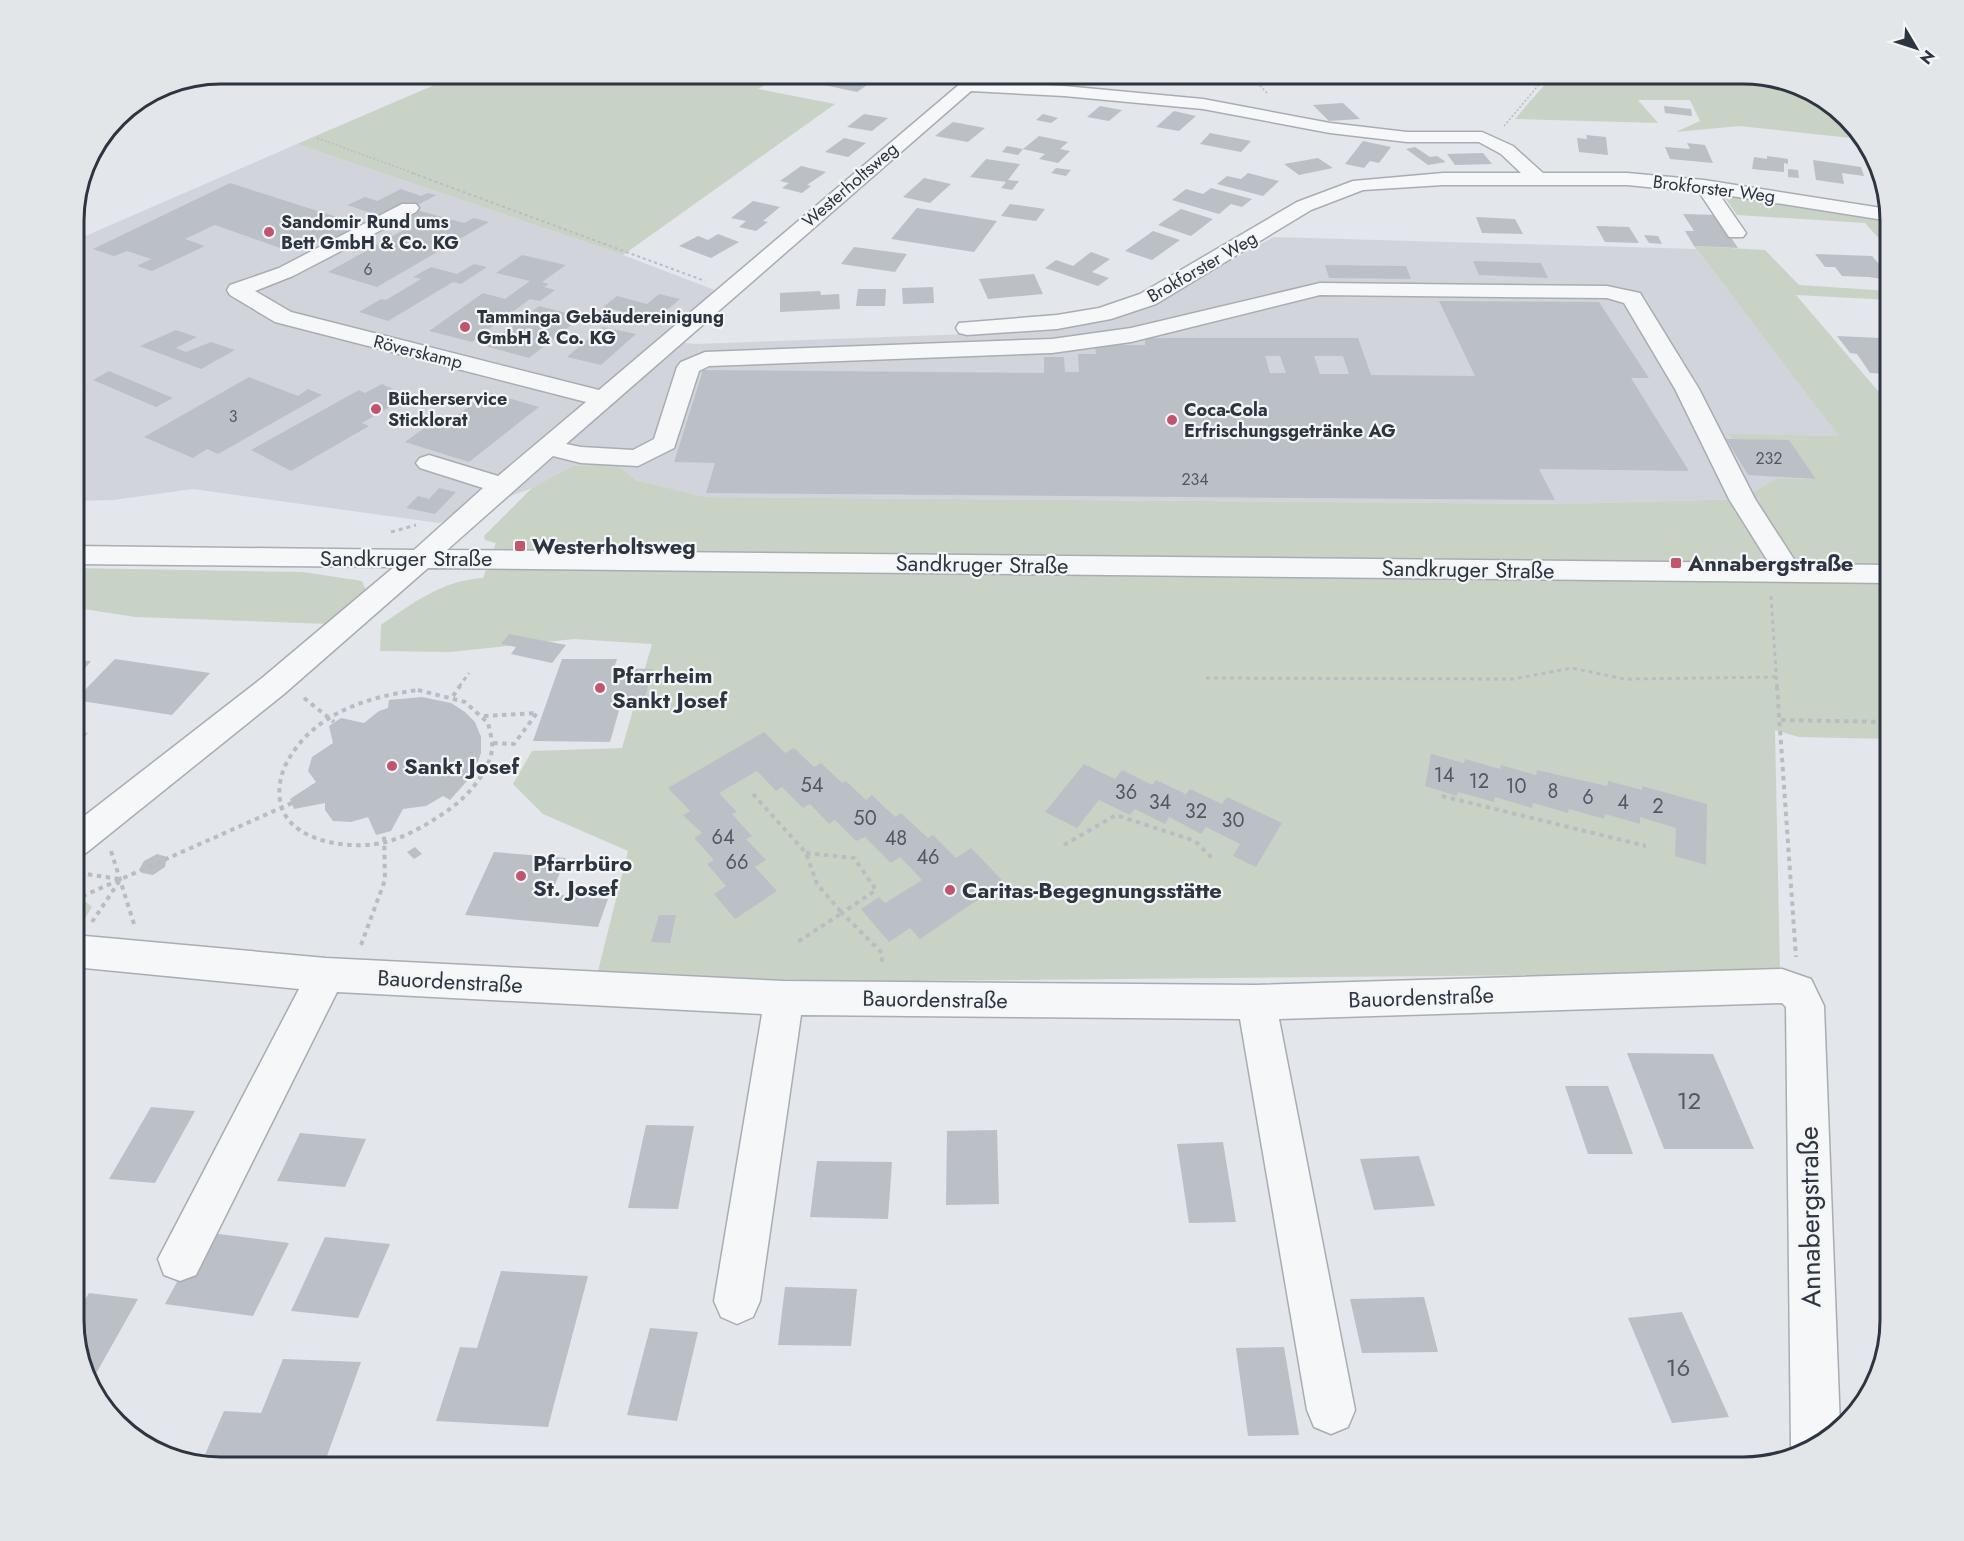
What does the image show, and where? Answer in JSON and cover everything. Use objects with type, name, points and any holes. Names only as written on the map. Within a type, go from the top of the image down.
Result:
[{"type":"street","name":"Westerholtsweg","points":[[84,835],[278,682],[399,582],[422,558],[503,486],[967,86],[1064,91],[1192,103],[1369,133],[1407,137],[1482,137],[1491,140]]},
{"type":"street","points":[[1491,140],[1507,150],[1537,178]]},
{"type":"street","name":"Brokforster Weg","points":[[950,329],[1057,322],[1103,314],[1148,299],[1304,207],[1360,185],[1443,179],[1627,179],[1704,186],[1880,214]]},
{"type":"street","points":[[1704,186],[1736,233]]},
{"type":"street","name":"Röverskamp","points":[[409,208],[286,272],[238,290],[283,317],[604,399]]},
{"type":"street","points":[[548,447],[581,454],[638,458],[665,443],[689,367],[705,359],[1052,346],[1131,335],[1320,289],[1607,292],[1632,298],[1687,388],[1776,573]]},
{"type":"street","points":[[788,335],[926,330]]},
{"type":"street","points":[[678,335],[708,337]]},
{"type":"street","points":[[429,463],[503,486]]},
{"type":"street","name":"Sandkruger Straße","points":[[84,555],[1880,574]]},
{"type":"street","name":"Bauordenstraße","points":[[84,939],[784,998],[1257,1002],[1782,986],[1797,991]]},
{"type":"street","points":[[180,1259],[346,961]]},
{"type":"street","name":"Annabergstraße","points":[[1797,991],[1805,1006],[1816,1436]]},
{"type":"street","points":[[736,1301],[784,998]]},
{"type":"street","points":[[1257,1002],[1330,1410]]},
{"type":"path","points":[[1491,140],[1539,84]]},
{"type":"path","points":[[317,138],[729,289]]},
{"type":"path","points":[[1776,573],[1770,583],[1797,991]]},
{"type":"path","points":[[1206,678],[1513,679],[1572,668],[1624,679],[1778,677]]},
{"type":"path","points":[[453,696],[469,673]]},
{"type":"path","points":[[278,682],[296,692],[334,722]]},
{"type":"path","points":[[418,690],[453,696],[468,702],[484,716],[490,729],[492,743],[487,767],[472,791],[448,812],[418,830],[384,842],[349,845],[318,841],[295,828],[281,808],[278,787],[286,762],[303,738],[328,718],[357,703],[387,693],[418,690]]},
{"type":"path","points":[[484,716],[537,713],[513,744],[492,743]]},
{"type":"path","points":[[1780,720],[1880,722]]},
{"type":"path","points":[[753,794],[806,854],[817,884],[882,953],[882,967]]},
{"type":"path","points":[[1442,796],[1646,846]]},
{"type":"path","points":[[84,896],[292,803]]},
{"type":"path","points":[[1064,845],[1116,815],[1195,841],[1213,859]]},
{"type":"path","points":[[346,961],[385,880],[384,833]]},
{"type":"path","points":[[795,944],[876,890],[854,858],[806,854]]},
{"type":"path","points":[[84,934],[120,880]]},
{"type":"path","points":[[346,961],[372,946]]},
{"type":"path","points":[[871,967],[894,967]]},
{"type":"shaded area","points":[[297,144],[623,255],[720,292],[667,341],[695,344],[1024,332],[1095,320],[1153,303],[1274,237],[1696,249],[1840,436],[1789,440],[1816,479],[1777,478],[1742,499],[1565,504],[706,497],[636,480],[616,464],[572,466],[532,488],[439,523],[193,489],[113,500],[84,501],[84,237]]},
{"type":"green space","points":[[437,84],[766,84],[758,89],[835,104],[623,255],[297,144]]},
{"type":"green space","points":[[1011,84],[1046,84],[1047,87],[1013,87]]},
{"type":"green space","points":[[1545,84],[1761,85],[1787,91],[1811,102],[1833,118],[1851,138],[1739,126],[1676,132],[1700,121],[1690,100],[1638,100],[1658,123],[1515,119]]},
{"type":"green space","points":[[1721,192],[1880,217],[1880,240],[1865,223],[1737,215]]},
{"type":"green space","points":[[1694,246],[1765,250],[1799,285],[1880,290],[1880,299],[1796,295],[1880,393],[1880,739],[1799,737],[1775,730],[1780,973],[787,982],[597,975],[628,851],[543,814],[513,784],[532,751],[622,748],[652,644],[574,639],[450,652],[380,651],[381,625],[417,601],[442,588],[483,578],[496,543],[485,540],[484,536],[532,488],[572,466],[616,464],[636,480],[706,497],[1565,504],[1742,499],[1777,478],[1816,479],[1789,441],[1733,439],[1729,434],[1839,436]]},
{"type":"green space","points":[[84,568],[303,572],[362,581],[366,591],[330,624],[135,617],[84,609]]},
{"type":"green space","points":[[84,901],[92,907],[84,920]]},
{"type":"building","points":[[826,84],[869,84],[857,92],[824,85]]},
{"type":"building","points":[[1343,103],[1360,119],[1329,121],[1313,105]]},
{"type":"building","points":[[1100,106],[1122,110],[1109,121],[1087,117]]},
{"type":"building","points":[[1664,106],[1691,109],[1692,116],[1665,113]]},
{"type":"building","points":[[1174,111],[1196,116],[1179,131],[1156,127]]},
{"type":"building","points":[[864,114],[888,118],[872,131],[847,127]]},
{"type":"building","points":[[1043,114],[1058,118],[1051,123],[1036,120]]},
{"type":"building","points":[[953,122],[985,128],[968,142],[935,136]]},
{"type":"building","points":[[1210,133],[1251,141],[1241,152],[1200,144]]},
{"type":"building","points":[[1586,135],[1606,137],[1608,155],[1579,152],[1577,138],[1587,139]]},
{"type":"building","points":[[1039,136],[1068,142],[1060,149],[1070,151],[1058,163],[1039,159],[1045,154],[1023,149]]},
{"type":"building","points":[[844,138],[866,143],[848,157],[825,152]]},
{"type":"building","points":[[1363,141],[1391,147],[1379,163],[1370,161],[1364,168],[1345,164]]},
{"type":"building","points":[[1687,143],[1705,145],[1713,163],[1670,159],[1665,147],[1690,149]]},
{"type":"building","points":[[1007,146],[1023,149],[1018,155],[1002,152]]},
{"type":"building","points":[[1415,147],[1430,157],[1437,156],[1446,162],[1428,165],[1406,149]]},
{"type":"building","points":[[1483,153],[1492,164],[1455,165],[1447,154]]},
{"type":"building","points":[[1767,156],[1788,159],[1788,164],[1784,163],[1784,172],[1752,169],[1754,157],[1767,159]]},
{"type":"building","points":[[1318,158],[1333,168],[1299,175],[1284,164]]},
{"type":"building","points":[[986,159],[1020,164],[1008,180],[1019,181],[1012,190],[1001,188],[1006,182],[970,177]]},
{"type":"building","points":[[1813,160],[1861,167],[1864,176],[1842,173],[1844,184],[1816,180]]},
{"type":"building","points":[[801,166],[826,172],[807,185],[811,186],[802,193],[782,188],[789,183],[780,181]]},
{"type":"building","points":[[1056,168],[1071,170],[1066,176],[1051,173]]},
{"type":"building","points":[[1788,169],[1798,170],[1799,178],[1788,177]]},
{"type":"building","points":[[1248,173],[1279,181],[1263,196],[1217,184],[1227,176],[1241,179]]},
{"type":"building","points":[[924,178],[951,184],[930,203],[903,197]]},
{"type":"building","points":[[230,183],[362,225],[325,244],[306,238],[283,249],[215,225],[185,239],[205,246],[152,271],[137,266],[151,259],[127,251],[114,256],[93,249]]},
{"type":"building","points":[[1211,188],[1252,199],[1242,207],[1231,204],[1219,214],[1172,200],[1186,189],[1203,194]]},
{"type":"building","points":[[401,189],[421,196],[427,193],[436,195],[418,205],[409,202],[380,216],[347,205],[365,197],[377,201]]},
{"type":"building","points":[[753,201],[780,207],[763,221],[768,222],[756,231],[739,227],[746,221],[731,218]]},
{"type":"building","points":[[1010,204],[1045,209],[1036,221],[1001,216]]},
{"type":"building","points":[[917,208],[997,221],[974,252],[891,239]]},
{"type":"building","points":[[413,209],[464,223],[474,218],[489,222],[377,287],[328,272],[407,228],[387,222]]},
{"type":"building","points":[[1181,209],[1213,219],[1191,236],[1158,225]]},
{"type":"building","points":[[1683,214],[1716,215],[1738,248],[1694,246],[1685,231],[1694,231]]},
{"type":"building","points":[[1476,217],[1515,219],[1523,234],[1482,233]]},
{"type":"building","points":[[1596,226],[1629,227],[1639,243],[1605,242]]},
{"type":"building","points":[[1153,231],[1180,240],[1152,260],[1125,251]]},
{"type":"building","points":[[718,234],[739,242],[711,258],[679,246],[698,236],[708,240]]},
{"type":"building","points":[[1644,235],[1658,236],[1662,244],[1649,243]]},
{"type":"building","points":[[854,247],[907,254],[895,272],[841,264]]},
{"type":"building","points":[[1091,252],[1110,259],[1092,272],[1109,278],[1098,286],[1045,268],[1056,260],[1073,266]]},
{"type":"building","points":[[1815,254],[1872,256],[1880,265],[1880,279],[1842,276],[1835,267],[1825,267]]},
{"type":"building","points":[[522,255],[566,265],[542,282],[549,284],[544,287],[555,290],[540,301],[530,299],[472,342],[429,331],[483,293],[505,299],[530,281],[496,273]]},
{"type":"building","points":[[1473,261],[1541,263],[1548,278],[1479,275]]},
{"type":"building","points":[[474,264],[487,267],[461,284],[453,282],[388,321],[359,312],[381,299],[386,300],[421,279],[413,277],[431,267],[457,274]]},
{"type":"building","points":[[1325,265],[1406,266],[1411,279],[1329,278]]},
{"type":"building","points":[[1034,274],[1043,294],[988,299],[979,279]]},
{"type":"building","points":[[933,287],[934,303],[903,304],[902,288]]},
{"type":"building","points":[[858,289],[886,289],[885,306],[856,306]]},
{"type":"building","points":[[820,291],[821,295],[839,294],[840,309],[780,312],[780,293]]},
{"type":"building","points":[[659,294],[680,299],[655,320],[603,307],[617,296],[647,304]]},
{"type":"building","name":"Coca-Cola Erfrischungsgetränke AG","points":[[1439,301],[1599,302],[1649,378],[1631,378],[1689,471],[1539,469],[1555,500],[706,493],[715,463],[674,462],[703,370],[1044,373],[1044,357],[1064,357],[1065,372],[1079,372],[1078,354],[1096,354],[1095,345],[1145,345],[1145,338],[1358,338],[1371,375],[1475,376]],"holes":[[[1265,356],[1280,356],[1286,373],[1270,373]],[[1314,356],[1343,356],[1349,374],[1320,374]]]},
{"type":"building","points":[[539,306],[582,317],[529,358],[485,346]]},
{"type":"building","points":[[602,327],[636,334],[601,365],[567,357]]},
{"type":"building","points":[[176,330],[197,337],[176,348],[186,352],[211,342],[235,350],[201,369],[140,346]]},
{"type":"building","points":[[1837,336],[1880,338],[1880,374],[1870,373],[1857,354],[1850,353]]},
{"type":"building","points":[[109,371],[173,398],[156,407],[93,380]]},
{"type":"building","points":[[249,377],[298,396],[308,389],[322,395],[218,454],[207,449],[193,458],[144,437]]},
{"type":"building","points":[[382,384],[409,396],[362,423],[369,426],[291,471],[251,450],[359,390],[365,393]]},
{"type":"building","points":[[488,392],[539,407],[469,462],[405,442],[431,423],[443,426]]},
{"type":"building","points":[[1726,439],[1789,440],[1816,479],[1748,475]]},
{"type":"building","points":[[439,488],[456,492],[435,514],[406,508],[418,496],[429,499]]},
{"type":"building","points":[[509,634],[566,645],[552,663],[511,654],[516,647],[501,644]]},
{"type":"building","points":[[115,659],[210,673],[172,715],[84,701],[84,691]]},
{"type":"building","name":"Pfarrheim Sankt Josef","points":[[562,659],[617,659],[614,668],[653,669],[642,707],[620,707],[610,742],[533,741]]},
{"type":"building","points":[[84,661],[91,661],[84,669]]},
{"type":"building","name":"Sankt Josef","points":[[422,697],[451,703],[465,712],[475,722],[481,737],[481,753],[476,767],[450,800],[443,796],[426,806],[403,809],[391,831],[376,835],[368,817],[351,822],[333,821],[325,810],[325,803],[294,809],[290,799],[316,782],[308,771],[312,757],[333,743],[329,726],[341,718],[364,723],[379,711],[388,708],[389,700]]},
{"type":"building","points":[[764,732],[785,753],[794,748],[814,767],[821,763],[842,783],[846,781],[866,800],[872,795],[895,817],[901,813],[928,838],[933,835],[956,858],[971,848],[1004,882],[920,939],[910,928],[889,942],[861,909],[879,897],[885,903],[922,880],[900,857],[891,863],[865,837],[856,841],[835,820],[829,824],[810,804],[803,808],[782,787],[776,791],[757,771],[719,793],[737,812],[732,814],[752,836],[746,839],[766,860],[755,867],[777,891],[735,919],[714,894],[726,886],[707,864],[714,860],[694,838],[702,833],[683,815],[690,811],[668,788]]},
{"type":"building","points":[[1431,754],[1464,763],[1465,759],[1500,769],[1501,765],[1536,775],[1537,770],[1607,786],[1608,781],[1642,790],[1642,786],[1707,804],[1706,865],[1675,856],[1676,828],[1640,817],[1640,824],[1605,814],[1604,819],[1569,809],[1568,813],[1533,803],[1532,808],[1495,797],[1494,802],[1458,792],[1457,796],[1425,786]]},
{"type":"building","points":[[1084,764],[1115,779],[1122,770],[1152,785],[1156,780],[1186,794],[1190,789],[1222,804],[1227,797],[1282,823],[1256,867],[1233,856],[1240,844],[1206,827],[1201,834],[1169,817],[1165,824],[1135,809],[1130,815],[1099,800],[1077,828],[1045,812]]},
{"type":"building","points":[[415,847],[422,854],[414,859],[407,852]]},
{"type":"building","name":"Pfarrbüro St. Josef","points":[[494,852],[566,858],[551,894],[608,899],[598,927],[465,915]]},
{"type":"building","points":[[157,854],[167,857],[165,867],[153,875],[142,873],[140,868],[144,861]]},
{"type":"building","points":[[659,915],[676,915],[670,943],[651,942]]},
{"type":"building","points":[[1627,1053],[1713,1054],[1754,1149],[1664,1149]]},
{"type":"building","points":[[1565,1086],[1608,1086],[1633,1154],[1588,1154]]},
{"type":"building","points":[[151,1107],[195,1111],[155,1183],[109,1179]]},
{"type":"building","points":[[646,1125],[694,1126],[678,1209],[628,1208]]},
{"type":"building","points":[[997,1130],[999,1204],[946,1205],[947,1131]]},
{"type":"building","points":[[300,1133],[366,1139],[345,1187],[277,1181]]},
{"type":"building","points":[[1223,1142],[1236,1222],[1189,1223],[1177,1144]]},
{"type":"building","points":[[1419,1156],[1435,1206],[1374,1210],[1360,1159]]},
{"type":"building","points":[[817,1161],[892,1162],[888,1219],[810,1217]]},
{"type":"building","points":[[204,1232],[289,1243],[253,1316],[165,1304]]},
{"type":"building","points":[[325,1237],[390,1244],[358,1318],[291,1311]]},
{"type":"building","points":[[501,1271],[588,1276],[548,1427],[436,1421],[460,1347],[477,1348]]},
{"type":"building","points":[[785,1287],[857,1289],[851,1346],[778,1345]]},
{"type":"building","points":[[89,1293],[138,1299],[95,1375],[85,1338],[84,1301]]},
{"type":"building","points":[[1424,1297],[1438,1352],[1362,1353],[1350,1299]]},
{"type":"building","points":[[1682,1312],[1729,1417],[1672,1423],[1628,1318]]},
{"type":"building","points":[[650,1328],[698,1332],[677,1421],[627,1415]]},
{"type":"building","points":[[1284,1347],[1299,1435],[1248,1436],[1236,1348]]},
{"type":"building","points":[[283,1359],[361,1362],[327,1457],[204,1456],[224,1411],[261,1413]]},
{"type":"place","name":"Sandomir Rund ums Bett GmbH & Co. KG","points":[[269,232]]},
{"type":"place","name":"Tamminga Gebäudereinigung GmbH & Co. KG","points":[[465,327]]},
{"type":"place","name":"Bücherservice Sticklorat","points":[[376,409]]},
{"type":"place","name":"Coca-Cola Erfrischungsgetränke AG","points":[[1172,420]]},
{"type":"place","name":"Westerholtsweg","points":[[520,546]]},
{"type":"place","name":"Annabergstraße","points":[[1676,563]]},
{"type":"place","name":"Pfarrheim Sankt Josef","points":[[600,688]]},
{"type":"place","name":"Sankt Josef","points":[[392,766]]},
{"type":"place","name":"Pfarrbüro St. Josef","points":[[521,876]]},
{"type":"place","name":"Caritas-Begegnungsstätte","points":[[950,890]]}]
